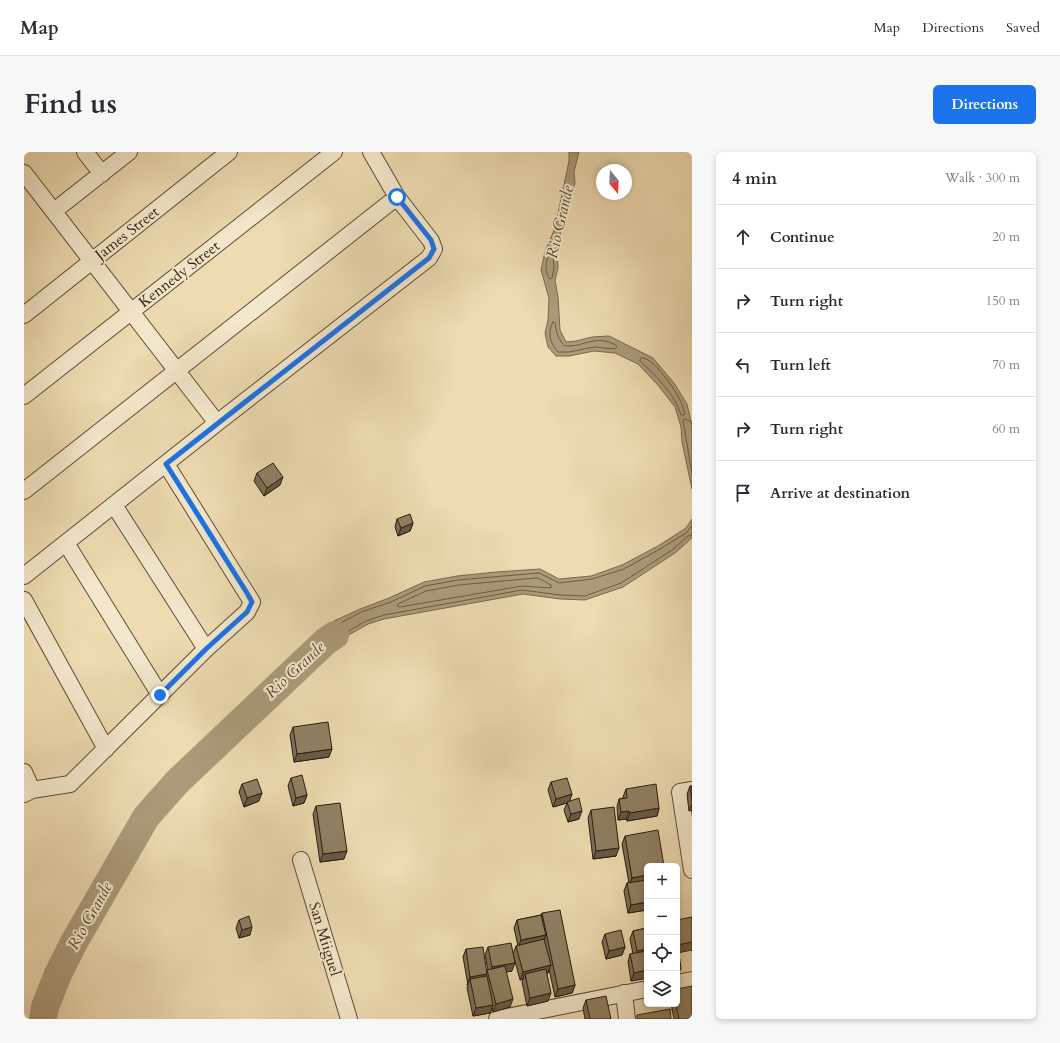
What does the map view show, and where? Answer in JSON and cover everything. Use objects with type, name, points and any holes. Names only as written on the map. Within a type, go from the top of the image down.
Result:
[{"type":"street","points":[[85,152],[102,174]]},
{"type":"street","points":[[54,211],[129,152]]},
{"type":"street","name":"James Street","points":[[24,315],[229,152]]},
{"type":"street","name":"Kennedy Street","points":[[24,396],[334,152]]},
{"type":"street","points":[[24,576],[429,258],[434,249],[431,240],[397,197],[371,152]]},
{"type":"street","points":[[24,173],[217,423]]},
{"type":"street","points":[[24,491],[397,197]]},
{"type":"street","points":[[24,772],[28,792],[70,784],[206,649],[247,612],[252,602],[166,464]]},
{"type":"street","points":[[114,504],[206,649]]},
{"type":"street","points":[[66,543],[160,695]]},
{"type":"street","points":[[24,600],[106,749]]},
{"type":"street","points":[[686,791],[692,870]]},
{"type":"street","name":"San Miiguel","points":[[301,860],[349,1019]]},
{"type":"street","points":[[680,982],[692,980]]},
{"type":"street","points":[[497,1019],[644,990]]},
{"type":"street","points":[[624,993],[628,1019]]},
{"type":"water","points":[[569,152],[579,152],[574,172],[575,183],[561,229],[557,251],[558,268],[555,280],[558,297],[560,330],[566,342],[592,337],[609,336],[653,358],[674,383],[687,404],[692,426],[692,489],[682,442],[681,427],[675,407],[657,384],[638,364],[615,353],[594,351],[569,356],[556,356],[548,347],[545,333],[548,320],[549,298],[541,270],[545,252],[555,228],[569,161]]},
{"type":"water","points":[[692,519],[692,538],[675,553],[623,587],[585,600],[560,599],[523,594],[384,619],[368,624],[338,641],[311,668],[300,651],[334,621],[424,582],[457,576],[540,569],[559,579],[591,576],[622,565],[658,546],[686,528]]},
{"type":"building","points":[[273,463],[283,477],[267,488],[257,473]]},
{"type":"building","points":[[410,514],[413,523],[401,528],[397,519]]},
{"type":"building","points":[[328,722],[332,749],[297,754],[293,727]]},
{"type":"building","points":[[302,775],[307,795],[296,798],[291,778]]},
{"type":"building","points":[[567,778],[572,794],[556,799],[551,782]]},
{"type":"building","points":[[257,779],[262,793],[247,798],[242,784]]},
{"type":"building","points":[[656,784],[659,808],[630,813],[629,811],[621,812],[619,799],[627,798],[626,789]]},
{"type":"building","points":[[690,786],[692,786],[692,801]]},
{"type":"building","points":[[579,798],[582,811],[571,814],[567,802]]},
{"type":"building","points":[[340,803],[347,851],[323,854],[316,806]]},
{"type":"building","points":[[614,807],[619,848],[596,851],[591,810]]},
{"type":"building","points":[[658,830],[664,863],[644,863],[644,876],[632,878],[625,836]]},
{"type":"building","points":[[644,880],[644,903],[631,905],[627,883]]},
{"type":"building","points":[[560,910],[575,985],[558,989],[542,913]]},
{"type":"building","points":[[541,915],[546,935],[521,940],[517,920]]},
{"type":"building","points":[[249,916],[252,927],[242,930],[239,920]]},
{"type":"building","points":[[692,917],[692,942],[680,944],[680,919]]},
{"type":"building","points":[[644,929],[644,950],[637,951],[633,931]]},
{"type":"building","points":[[621,930],[625,947],[609,951],[605,934]]},
{"type":"building","points":[[544,939],[551,965],[523,972],[516,946]]},
{"type":"building","points":[[511,943],[515,963],[492,967],[488,947]]},
{"type":"building","points":[[483,947],[487,974],[470,977],[466,949]]},
{"type":"building","points":[[644,952],[644,971],[634,973],[630,954]]},
{"type":"building","points":[[505,966],[513,999],[496,1004],[487,970]]},
{"type":"building","points":[[546,969],[551,993],[530,998],[525,974]]},
{"type":"building","points":[[487,976],[493,1005],[476,1008],[470,979]]},
{"type":"building","points":[[692,986],[692,1019],[679,1019],[677,1007],[680,1007],[680,988]]},
{"type":"building","points":[[606,996],[611,1019],[590,1019],[586,1000]]},
{"type":"building","points":[[670,1009],[671,1019],[637,1019],[637,1015]]},
{"type":"waterway","name":"Rio Grande","points":[[43,1019],[45,1007],[58,974],[73,944],[146,817],[177,782],[326,641],[335,635]]},
{"type":"route","points":[[160,695],[206,649],[247,612],[252,602],[166,464],[429,258],[434,249],[431,240],[397,197]]}]
